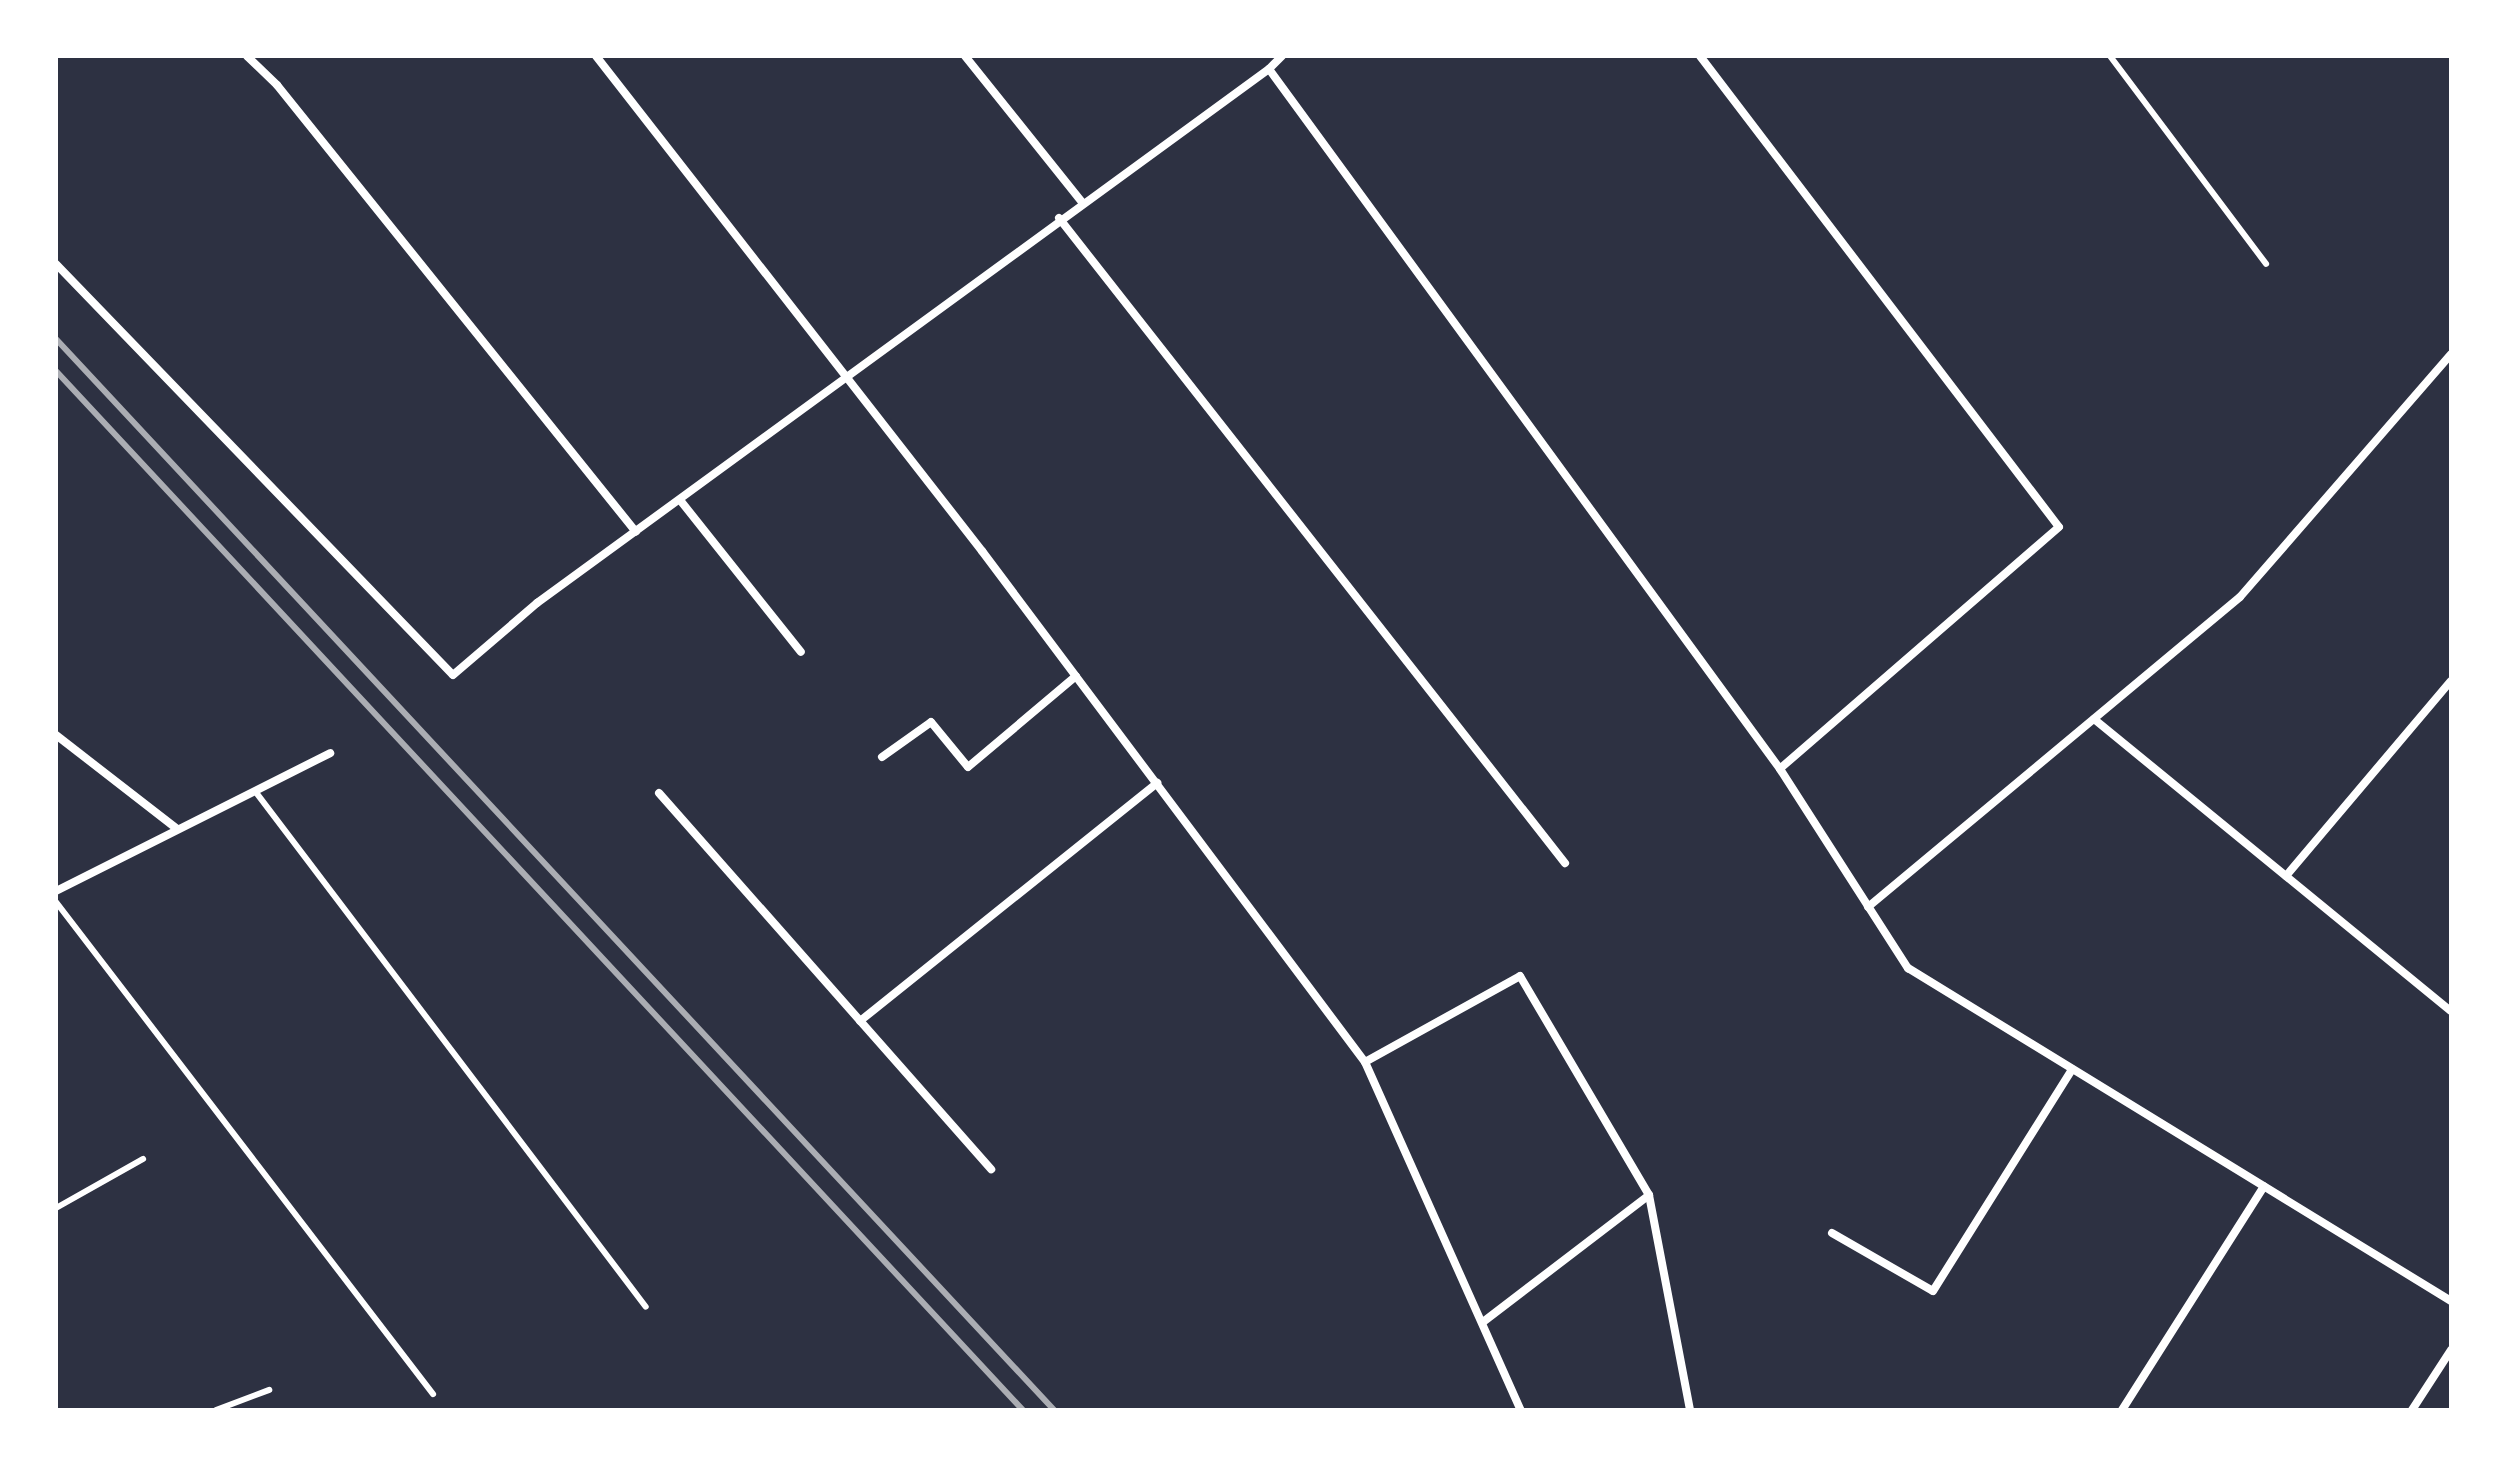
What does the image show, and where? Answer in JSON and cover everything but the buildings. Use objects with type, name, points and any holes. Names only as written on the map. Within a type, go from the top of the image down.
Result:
[{"type":"street","points":[[247,56],[277,85],[636,532]]},
{"type":"street","points":[[596,56],[1076,676],[1365,1062],[1521,1410]]},
{"type":"street","points":[[965,56],[1081,201]]},
{"type":"street","points":[[56,264],[453,675],[636,532],[846,380],[1081,201],[1269,69],[1282,56]]},
{"type":"street","points":[[1700,56],[2059,527],[1780,769]]},
{"type":"street","points":[[1269,69],[1780,769],[1908,968],[2451,1301]]},
{"type":"street","points":[[1059,218],[1565,863]]},
{"type":"street","points":[[1868,907],[2240,597],[2451,354]]},
{"type":"street","points":[[680,500],[801,652]]},
{"type":"street","points":[[882,757],[931,722],[968,767],[1076,676]]},
{"type":"street","points":[[2286,876],[2451,681]]},
{"type":"street","points":[[2094,719],[2451,1011]]},
{"type":"street","points":[[56,735],[177,829]]},
{"type":"street","points":[[56,891],[330,753]]},
{"type":"street","points":[[860,1021],[1157,783]]},
{"type":"street","points":[[659,793],[991,1169]]},
{"type":"street","points":[[1365,1062],[1520,976],[1649,1195],[1690,1410]]},
{"type":"street","points":[[1832,1233],[1933,1291],[2072,1069]]},
{"type":"street","points":[[2122,1410],[2264,1186]]},
{"type":"street","points":[[1483,1322],[1649,1195]]},
{"type":"street","points":[[2412,1410],[2451,1350]]},
{"type":"lane","points":[[2110,56],[2266,264]]},
{"type":"lane","points":[[255,791],[646,1307]]},
{"type":"lane","points":[[56,902],[433,1394]]},
{"type":"lane","points":[[56,1208],[143,1159]]},
{"type":"lane","points":[[216,1410],[269,1390]]},
{"type":"railway","points":[[56,339],[1054,1410]]},
{"type":"railway","points":[[56,371],[1023,1410]]}]
